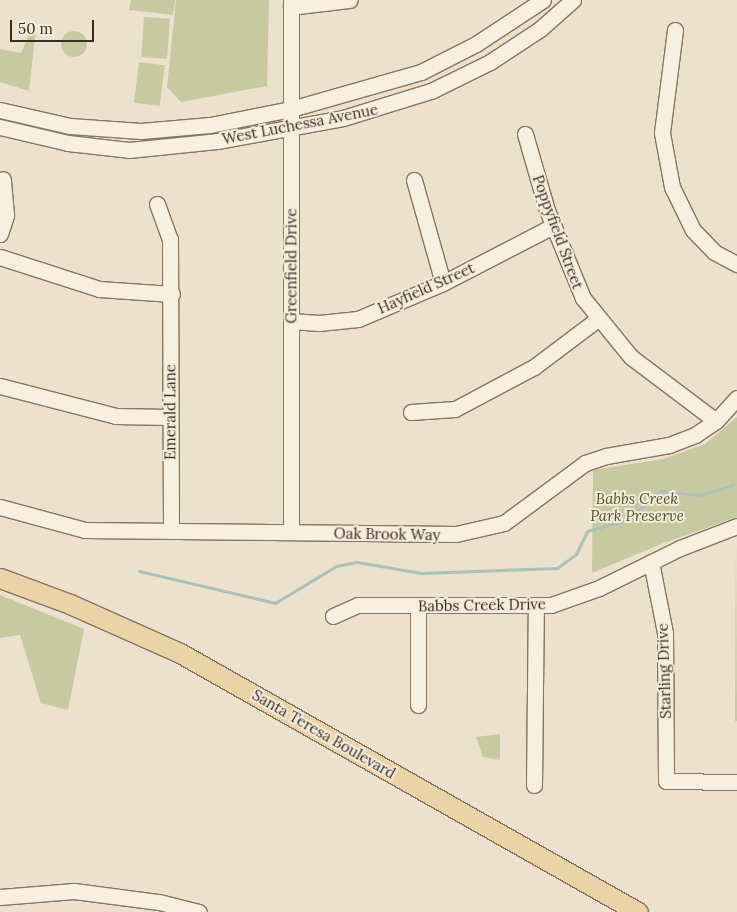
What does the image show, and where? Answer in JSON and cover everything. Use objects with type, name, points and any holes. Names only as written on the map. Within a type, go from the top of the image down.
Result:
[{"type":"main road","name":"Santa Teresa Boulevard","points":[[0,578],[70,604],[180,654],[638,912]]},
{"type":"street","points":[[291,3],[350,0]]},
{"type":"street","name":"West Luchessa Avenue","points":[[0,110],[70,126],[141,131],[210,125],[291,109],[421,72],[476,44],[543,0]]},
{"type":"street","name":"West Luchessa Avenue","points":[[0,126],[68,143],[129,150],[172,148],[351,116],[431,91],[490,62],[540,29],[573,0]]},
{"type":"street","name":"Greenfield Drive","points":[[291,3],[291,532]]},
{"type":"street","points":[[675,30],[662,133],[672,187],[693,230],[714,252],[737,264]]},
{"type":"street","name":"Poppyfield Street","points":[[525,134],[553,226],[583,298],[631,357],[716,421]]},
{"type":"street","points":[[0,234],[6,215],[3,180]]},
{"type":"street","points":[[414,180],[443,283]]},
{"type":"street","name":"Emerald Lane","points":[[157,204],[170,239],[172,294],[169,417],[171,531]]},
{"type":"street","name":"Hayfield Street","points":[[291,321],[319,323],[358,319],[443,283],[553,226]]},
{"type":"street","points":[[0,258],[99,290],[172,294]]},
{"type":"street","points":[[411,412],[455,409],[534,367],[599,318]]},
{"type":"street","points":[[0,386],[116,416],[169,417]]},
{"type":"street","name":"Oak Brook Way","points":[[0,507],[85,530],[291,532],[424,536],[487,528],[504,523],[585,463],[606,456],[668,445],[695,435],[716,421],[737,398]]},
{"type":"street","name":"Babbs Creek Drive","points":[[333,616],[358,605],[551,605],[599,588],[651,562],[737,526]]},
{"type":"street","name":"Starling Drive","points":[[651,562],[665,633],[666,781],[737,782]]},
{"type":"street","points":[[534,785],[536,605]]},
{"type":"street","points":[[418,606],[418,706]]},
{"type":"street","points":[[0,897],[74,891],[160,902],[199,912]]},
{"type":"green space","points":[[131,0],[175,0],[173,15],[129,10]]},
{"type":"green space","points":[[176,0],[269,0],[267,86],[181,102],[167,87]]},
{"type":"green space","points":[[144,17],[170,19],[167,59],[141,57]]},
{"type":"green space","points":[[32,28],[36,29],[29,91],[0,82],[0,49],[21,53]]},
{"type":"green space","points":[[74,31],[83,35],[87,44],[83,53],[74,57],[65,53],[61,44],[65,35]]},
{"type":"green space","points":[[139,62],[165,65],[160,106],[134,103]]},
{"type":"green space","name":"Babbs Creek Park Preserve","points":[[737,417],[737,517],[661,544],[592,573],[593,470],[663,459],[705,444]]},
{"type":"green space","points":[[736,542],[737,721],[735,721]]},
{"type":"green space","points":[[0,595],[84,629],[68,710],[41,703],[20,635],[0,638]]},
{"type":"green space","points":[[500,734],[500,760],[483,757],[476,737]]},
{"type":"waterway","points":[[139,571],[275,603],[336,566],[357,562],[421,573],[557,568],[576,554],[587,531],[626,520],[661,491],[701,495],[734,485]]}]
